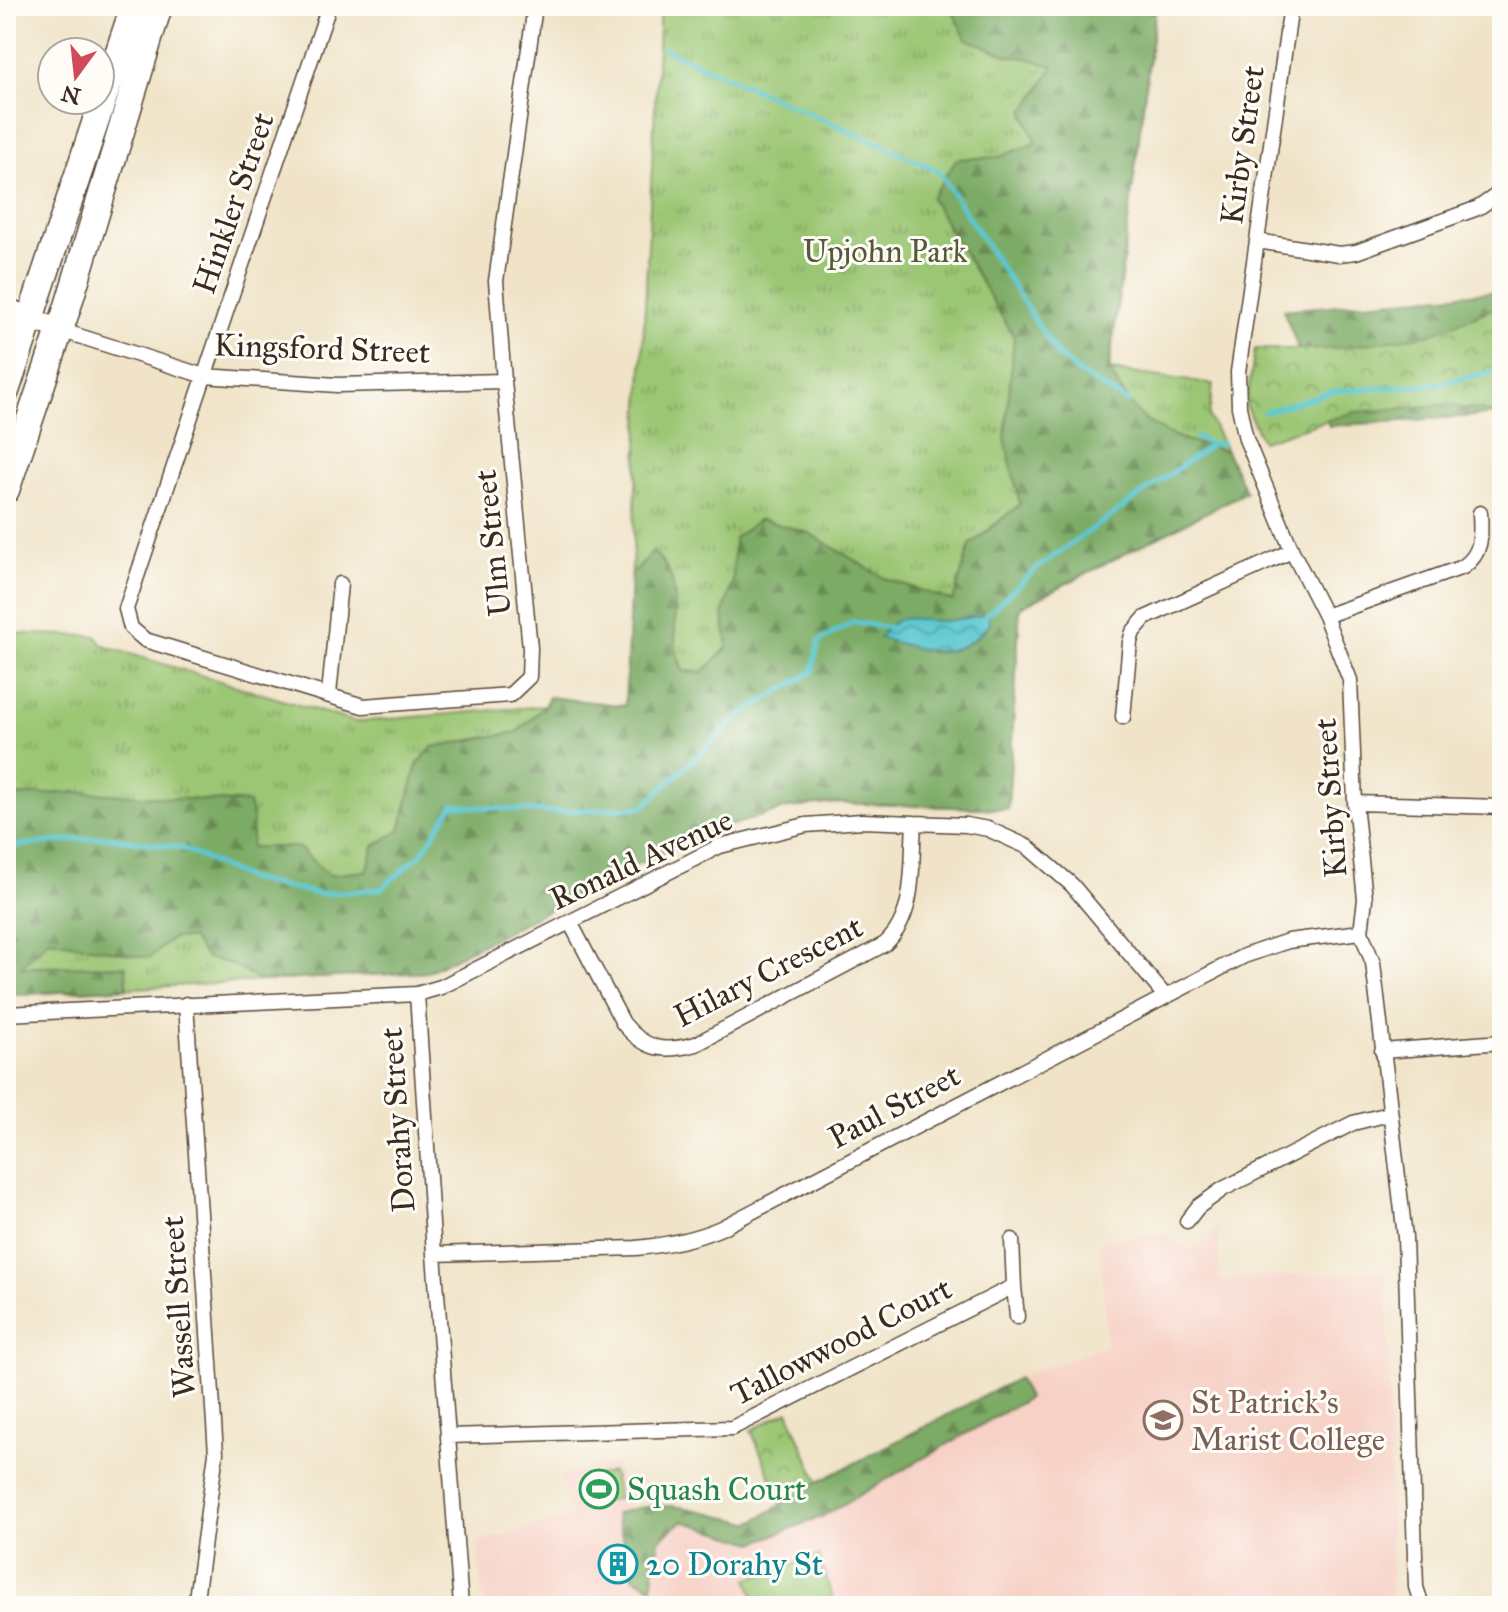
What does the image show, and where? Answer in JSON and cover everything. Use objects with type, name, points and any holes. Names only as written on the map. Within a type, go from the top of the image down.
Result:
[{"type":"highway","points":[[6,391],[134,6]]},
{"type":"highway","points":[[6,490],[60,330],[159,6]]},
{"type":"street","name":"Hinkler Street","points":[[145,640],[131,628],[126,609],[329,6]]},
{"type":"street","name":"Ulm Street","points":[[145,640],[363,706],[510,695],[529,677],[530,648],[496,281],[535,6]]},
{"type":"street","name":"Kirby Street","points":[[1291,6],[1238,372],[1239,407],[1250,449],[1292,551],[1325,616],[1350,680],[1355,803],[1365,899],[1361,932],[1373,963],[1405,1237],[1416,1587],[1422,1606]]},
{"type":"street","points":[[1257,241],[1339,254],[1356,252],[1478,208],[1497,195],[1502,182]]},
{"type":"street","name":"Kingsford Street","points":[[6,308],[60,330],[204,376],[337,385],[504,381]]},
{"type":"street","points":[[1325,616],[1463,567],[1472,561],[1482,541],[1480,513]]},
{"type":"street","points":[[1123,717],[1130,642],[1133,632],[1145,618],[1292,551]]},
{"type":"street","points":[[329,694],[340,584]]},
{"type":"street","points":[[1355,803],[1502,807]]},
{"type":"street","name":"Ronald Avenue","points":[[417,994],[441,987],[720,846],[806,825],[862,821],[966,825],[988,829],[1028,847],[1072,885],[1165,996]]},
{"type":"street","name":"Hilary Crescent","points":[[570,922],[623,1023],[635,1037],[662,1049],[696,1044],[885,944],[897,933],[905,918],[908,902],[914,823]]},
{"type":"street","name":"Paul Street","points":[[434,1254],[636,1248],[669,1245],[696,1238],[721,1228],[1165,996],[1264,948],[1288,941],[1361,932]]},
{"type":"street","name":"Dorahy Street","points":[[6,1014],[417,994],[461,1606]]},
{"type":"street","name":"Wassell Street","points":[[186,1004],[216,1453],[195,1606]]},
{"type":"street","points":[[1382,1051],[1502,1042]]},
{"type":"street","points":[[1187,1221],[1198,1207],[1223,1189],[1353,1123],[1389,1114]]},
{"type":"street","points":[[1012,1240],[1017,1317]]},
{"type":"street","name":"Tallowwood Court","points":[[448,1436],[732,1428],[1014,1286]]},
{"type":"shaded area","name":"St Patrick's Marist College","points":[[1218,1226],[1220,1280],[1387,1271],[1392,1606],[483,1606],[477,1542],[572,1516],[560,1476],[615,1463],[630,1509],[679,1505],[751,1523],[818,1482],[1018,1378],[1107,1345],[1100,1242],[1165,1232],[1175,1243],[1189,1248],[1207,1242]]},
{"type":"green space","name":"Upjohn Park","points":[[660,6],[1156,6],[1109,370],[1213,384],[1209,416],[1246,492],[1020,607],[1008,809],[837,803],[788,808],[725,827],[639,863],[427,972],[6,995],[6,633],[96,636],[104,646],[355,722],[544,706],[549,697],[625,706]]},
{"type":"green space","points":[[952,6],[1156,6],[1109,370],[1130,404],[1157,428],[1179,438],[1226,451],[1246,492],[1020,607],[1008,809],[837,803],[788,808],[725,827],[639,863],[427,972],[260,981],[230,964],[205,957],[192,939],[173,938],[149,958],[49,939],[21,967],[126,966],[127,988],[6,995],[6,807],[12,796],[78,792],[249,803],[253,819],[251,847],[298,847],[328,875],[367,871],[374,846],[400,830],[417,765],[432,747],[517,732],[545,706],[549,697],[625,706],[631,576],[653,552],[663,563],[673,585],[676,647],[683,671],[703,672],[728,647],[723,613],[733,581],[734,538],[760,519],[809,533],[884,578],[953,601],[970,545],[1020,504],[1005,439],[1014,337],[931,198],[957,159],[999,157],[1036,143],[1024,112],[1054,67],[1009,56],[966,39]]},
{"type":"green space","points":[[1502,291],[1502,414],[1329,426],[1283,310]]},
{"type":"green space","points":[[1502,305],[1502,413],[1442,405],[1354,412],[1262,441],[1246,407],[1255,349],[1330,349],[1428,335]]},
{"type":"green space","points":[[1018,1378],[1028,1398],[821,1517],[754,1543],[683,1521],[659,1540],[652,1587],[633,1577],[616,1514],[651,1506],[668,1506],[751,1523],[818,1482]]},
{"type":"green space","points":[[788,1411],[818,1482],[782,1504],[751,1430]]},
{"type":"green space","name":"Squash Court","points":[[612,1472],[619,1498],[586,1507],[579,1480]]},
{"type":"green space","points":[[819,1556],[835,1606],[757,1606],[748,1579]]},
{"type":"water","points":[[988,615],[990,623],[977,636],[952,650],[925,650],[879,638],[892,623],[904,618],[942,621]]},
{"type":"waterway","points":[[664,49],[940,173],[1057,354],[1079,373],[1128,402]]},
{"type":"waterway","points":[[1264,412],[1334,391],[1431,385],[1502,370]]},
{"type":"waterway","points":[[1196,437],[1211,445]]},
{"type":"waterway","points":[[982,619],[1036,569],[1211,445],[1222,443]]},
{"type":"waterway","points":[[6,849],[105,837],[182,848],[248,879],[320,894],[381,889],[421,854],[453,805],[549,812],[643,807],[743,713],[812,672],[819,641],[853,622],[891,628]]},
{"type":"place","name":"St Patrick's Marist College","points":[[1163,1420]]},
{"type":"place","name":"Squash Court","points":[[599,1489]]},
{"type":"place","name":"20 Dorahy St","points":[[618,1564]]}]
